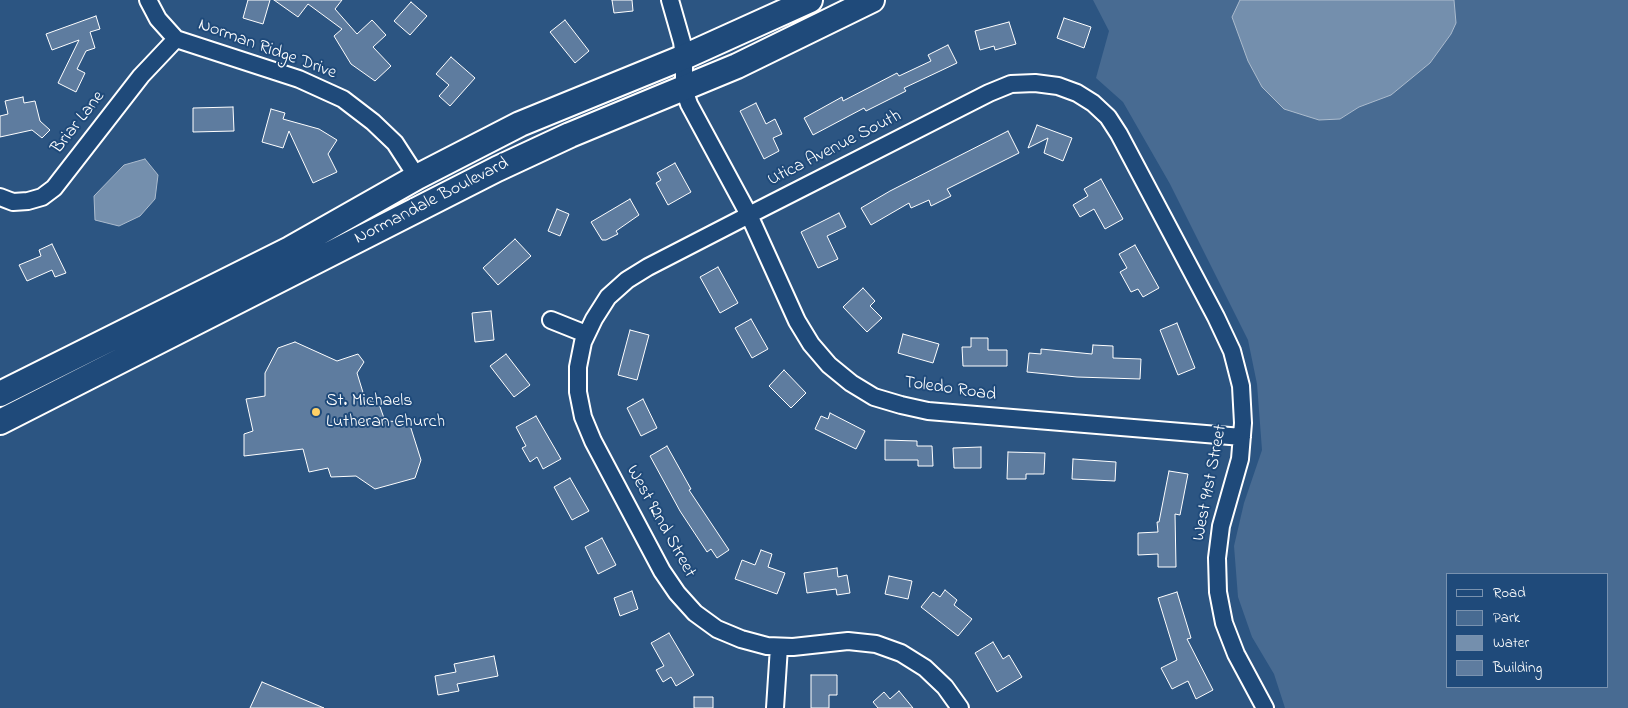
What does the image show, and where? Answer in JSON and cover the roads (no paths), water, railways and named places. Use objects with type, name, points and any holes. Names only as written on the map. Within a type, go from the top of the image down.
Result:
[{"type":"main road","name":"Normandale Boulevard","points":[[0,394],[290,249],[417,177],[520,124],[684,57],[810,0]]},
{"type":"main road","name":"Normandale Boulevard","points":[[0,422],[497,169],[570,135],[684,89],[770,51],[872,0]]},
{"type":"street","name":"Norman Ridge Drive","points":[[148,0],[158,19],[176,39],[299,79],[342,99],[373,122],[395,143],[417,177]]},
{"type":"street","points":[[670,0],[684,57]]},
{"type":"street","name":"Briar Lane","points":[[0,197],[14,202],[28,201],[42,197],[54,188],[141,76],[176,39]]},
{"type":"street","name":"Toledo Road","points":[[684,57],[684,89],[689,104],[749,215],[797,321],[811,344],[829,365],[851,383],[874,396],[928,411],[1242,437]]},
{"type":"street","name":"Utica Avenue South","points":[[586,334],[608,297],[627,280],[648,267],[989,93],[1011,84],[1035,83],[1058,86],[1077,93],[1093,103],[1108,117],[1119,134]]},
{"type":"street","name":"West 91st Street","points":[[1119,134],[1232,351],[1241,386],[1243,423],[1240,459],[1221,526],[1217,558],[1218,592],[1224,623],[1236,654],[1265,708]]},
{"type":"street","points":[[551,320],[586,334]]},
{"type":"street","name":"West 92nd Street","points":[[586,334],[578,375],[578,392],[583,417],[593,441],[662,571],[677,593],[695,613],[717,629],[741,639],[767,646],[779,647],[848,641],[876,644],[902,653],[925,668],[945,687],[960,708]]},
{"type":"street","points":[[775,708],[779,647]]},
{"type":"water","points":[[1240,0],[1454,0],[1456,23],[1451,34],[1430,63],[1391,95],[1359,107],[1340,119],[1319,120],[1284,109],[1262,87],[1248,61],[1232,17]]},
{"type":"water","points":[[145,159],[158,175],[155,199],[140,216],[119,226],[95,220],[94,196],[124,165]]},
{"type":"place","name":"St. Michaels Lutheran Church","points":[[316,412]]}]
